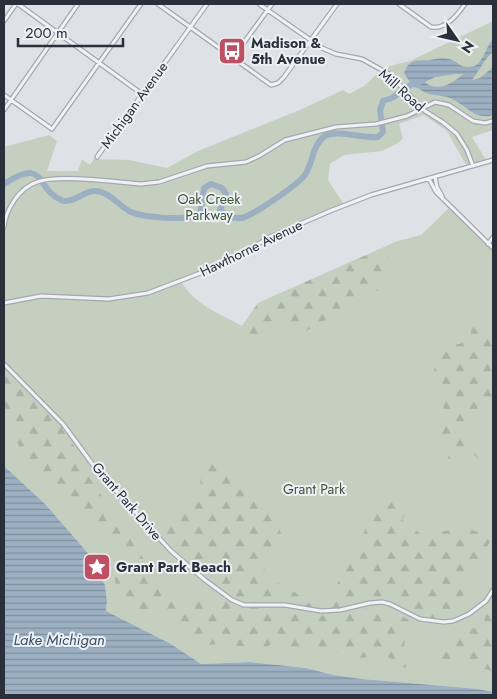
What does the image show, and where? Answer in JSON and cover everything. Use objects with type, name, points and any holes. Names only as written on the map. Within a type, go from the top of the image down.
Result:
[{"type":"street","points":[[4,21],[17,4],[142,94]]},
{"type":"street","points":[[4,110],[78,4]]},
{"type":"street","points":[[4,95],[52,129],[141,4]]},
{"type":"street","points":[[158,4],[232,59],[271,85],[275,85],[281,80],[338,4]]},
{"type":"street","name":"Michigan Avenue","points":[[97,157],[207,4]]},
{"type":"street","name":"Mill Road","points":[[259,4],[310,41],[331,52],[367,62],[389,74],[422,108],[457,134],[467,150],[473,166]]},
{"type":"street","points":[[232,59],[272,4]]},
{"type":"street","points":[[400,4],[435,28],[453,19],[465,4]]},
{"type":"street","points":[[4,227],[7,212],[12,203],[22,192],[37,182],[48,180],[154,183],[202,167],[250,160],[285,140],[331,128],[376,124],[410,115],[431,104],[440,102],[449,105],[473,121],[485,123],[493,121]]},
{"type":"street","name":"Hawthorne Avenue","points":[[4,303],[41,296],[109,299],[127,297],[160,289],[228,261],[270,237],[321,214],[371,195],[493,160]]},
{"type":"street","points":[[434,177],[437,188],[446,200],[493,248]]},
{"type":"street","points":[[429,179],[436,192],[446,200]]},
{"type":"street","points":[[488,244],[493,237]]},
{"type":"street","name":"Grant Park Drive","points":[[4,364],[58,418],[78,442],[96,469],[171,551],[199,576],[232,600],[244,605],[285,605],[320,611],[340,610],[376,602],[390,604],[420,619],[444,622],[453,621],[469,614],[486,601],[493,590]]},
{"type":"green space","name":"Grant Park","points":[[493,21],[493,130],[472,137],[486,160],[466,165],[447,131],[424,115],[399,124],[403,138],[398,143],[382,151],[344,155],[330,164],[328,180],[343,203],[279,230],[235,255],[180,280],[199,302],[242,326],[258,303],[398,241],[421,235],[449,208],[493,251],[493,692],[478,689],[362,679],[333,675],[306,668],[250,662],[201,664],[171,644],[106,611],[105,585],[87,552],[45,504],[4,466],[4,147],[49,135],[57,141],[47,171],[78,171],[82,159],[90,165],[94,159],[129,160],[167,168],[198,151],[302,109],[343,90],[349,94],[364,86],[379,72],[393,65],[410,61]]},
{"type":"green space","points":[[398,241],[388,252],[387,285],[306,331],[288,324],[270,323],[256,336],[246,333],[242,326],[258,303]]},
{"type":"green space","points":[[476,309],[479,310],[493,346],[493,409],[488,410],[482,415],[474,410],[471,414],[466,425],[471,440],[468,450],[461,461],[450,469],[447,467],[449,452],[447,443],[441,431],[444,407],[436,398],[437,388],[434,371],[436,357],[440,348],[444,345],[460,344],[471,336],[468,322]]},
{"type":"green space","points":[[4,368],[61,425],[95,477],[109,515],[138,545],[153,586],[178,603],[184,604],[221,596],[217,587],[193,568],[167,543],[169,521],[183,512],[194,509],[200,490],[199,470],[210,463],[270,505],[282,536],[281,543],[265,565],[263,580],[285,585],[313,606],[310,608],[277,603],[266,606],[266,609],[283,609],[328,616],[373,607],[388,609],[417,624],[416,628],[405,636],[404,650],[411,659],[411,663],[404,668],[385,655],[360,658],[323,649],[300,649],[283,645],[276,640],[264,649],[220,644],[201,645],[171,622],[163,612],[157,610],[150,617],[131,612],[118,601],[113,566],[121,558],[117,550],[100,537],[33,471],[21,451],[7,416],[4,415]]},
{"type":"green space","points":[[493,446],[493,451],[478,459],[474,454]]},
{"type":"green space","points":[[399,499],[412,503],[402,520],[421,534],[469,528],[476,532],[478,529],[492,537],[452,618],[427,619],[414,615],[392,602],[382,599],[339,608],[320,609],[353,560],[366,527],[376,510],[388,506],[393,501]]},
{"type":"green space","points":[[493,597],[493,671],[437,658],[441,641],[448,641],[485,622],[481,611]]},
{"type":"water","points":[[493,39],[493,52],[472,80],[480,78],[493,67],[493,115],[481,116],[450,98],[426,93],[413,84],[404,73],[411,63],[439,58],[453,60],[466,67],[475,66],[481,60]],"holes":[[[463,74],[445,86],[434,87],[425,82],[435,77]]]},
{"type":"water","name":"Lake Michigan","points":[[4,466],[45,504],[87,552],[105,585],[106,611],[171,644],[201,664],[250,662],[306,668],[333,675],[362,679],[478,689],[493,692],[493,695],[4,695]]},
{"type":"waterway","points":[[4,184],[18,176],[27,173],[34,174],[39,177],[54,196],[63,201],[72,200],[95,191],[110,196],[131,212],[166,218],[200,214],[204,188],[211,184],[222,188],[226,194],[220,210],[229,216],[241,218],[263,207],[300,180],[310,166],[317,145],[325,136],[336,133],[378,137],[383,132],[380,110],[383,101],[392,98],[412,84],[418,85]]},
{"type":"place","name":"Madison & 5th Avenue","points":[[232,51]]},
{"type":"place","name":"Grant Park Beach","points":[[97,567]]},
{"type":"park label","name":"Oak Creek Parkway","points":[[209,207]]}]
